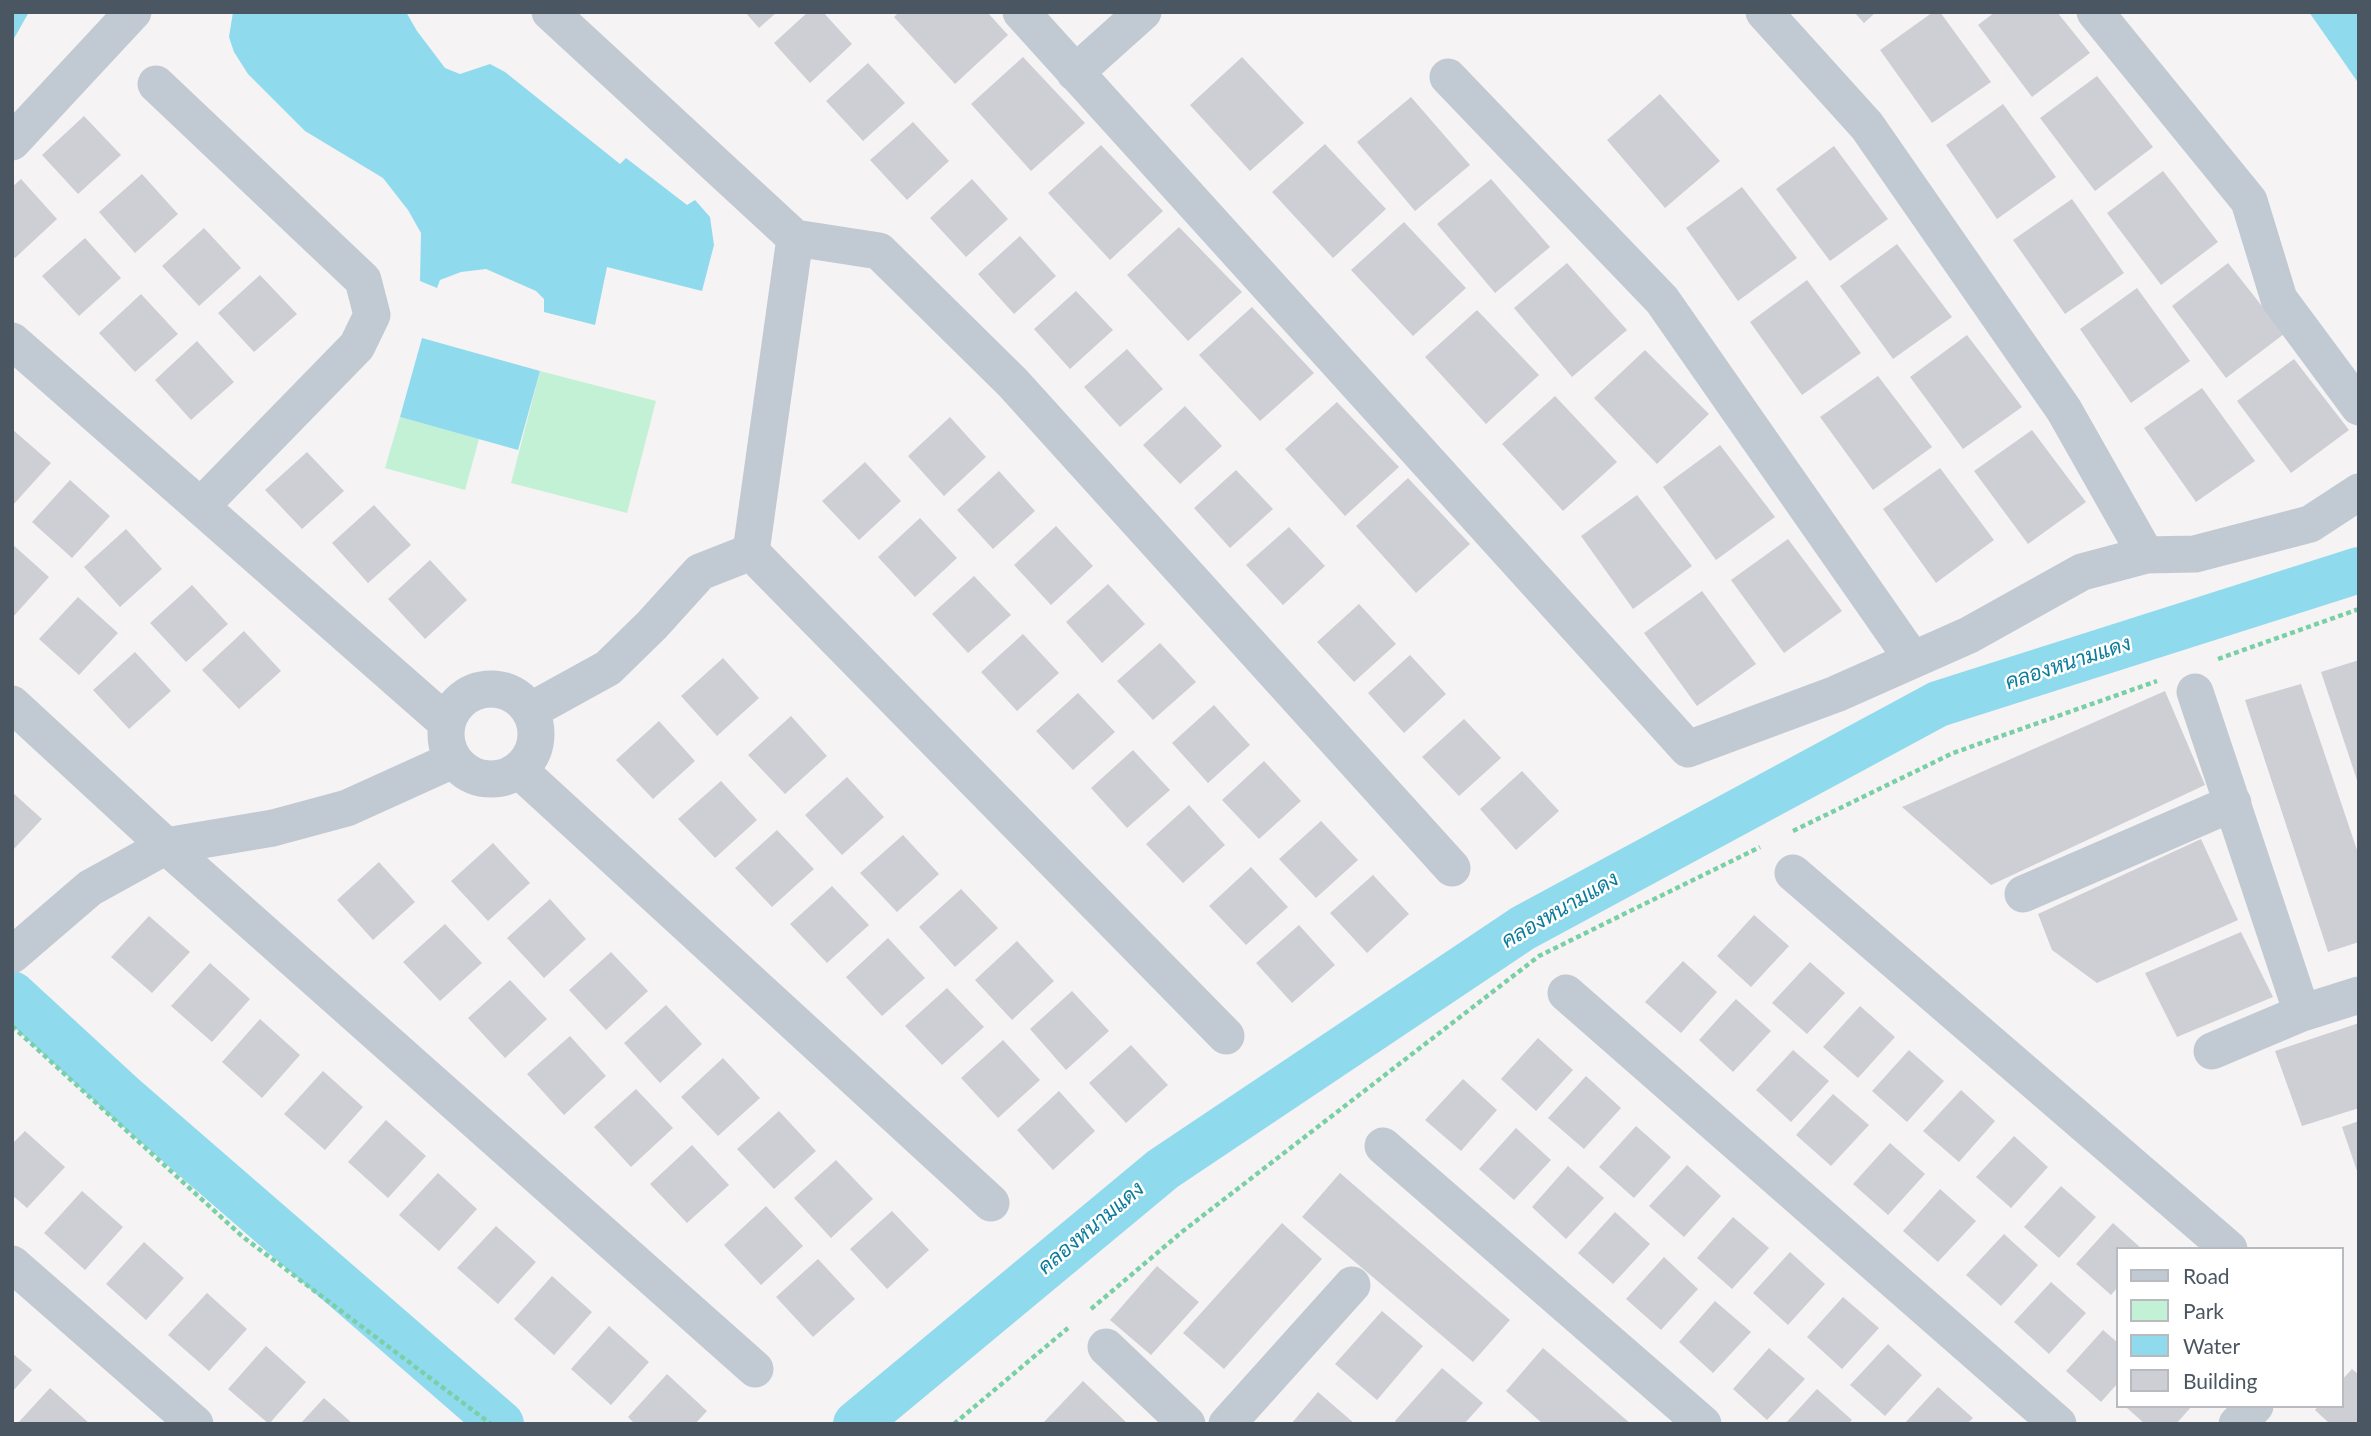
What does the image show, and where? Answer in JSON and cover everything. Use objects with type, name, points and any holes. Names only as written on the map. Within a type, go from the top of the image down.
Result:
[{"type":"street","points":[[12,142],[133,12]]},
{"type":"street","points":[[551,12],[795,238],[878,251],[1013,383],[1452,868]]},
{"type":"street","points":[[1021,12],[1688,749],[1836,694],[1969,635],[2082,572],[2146,555],[2195,554],[2310,524],[2359,492]]},
{"type":"street","points":[[1075,73],[1143,12]]},
{"type":"street","points":[[1764,12],[1867,126],[2064,410],[2146,555]]},
{"type":"street","points":[[2095,12],[2249,201],[2280,299],[2359,407]]},
{"type":"street","points":[[1448,77],[1662,300],[1913,660]]},
{"type":"street","points":[[156,84],[363,280],[372,315],[357,346],[201,506]]},
{"type":"street","points":[[751,552],[795,238]]},
{"type":"street","points":[[12,341],[447,723]]},
{"type":"street","points":[[530,711],[608,668],[700,572],[751,552]]},
{"type":"street","points":[[751,552],[1226,1036]]},
{"type":"street","points":[[2179,685],[2233,803],[2302,1013]]},
{"type":"street","points":[[493,689],[508,692],[521,700],[530,711],[535,724],[534,749],[528,761],[507,777],[487,779],[468,774],[453,760],[445,735],[447,723],[454,707],[465,697],[493,689]]},
{"type":"street","points":[[12,704],[166,846],[755,1369]]},
{"type":"street","points":[[12,955],[90,888],[166,846],[273,828],[347,808],[453,760]]},
{"type":"street","points":[[519,770],[991,1203]]},
{"type":"street","points":[[2024,894],[2233,803]]},
{"type":"street","points":[[1793,873],[2227,1247]]},
{"type":"street","points":[[1566,993],[2058,1424]]},
{"type":"street","points":[[2212,1051],[2302,1013],[2359,995]]},
{"type":"street","points":[[1383,1146],[1703,1424]]},
{"type":"street","points":[[12,1264],[195,1424]]},
{"type":"street","points":[[1227,1424],[1352,1285]]},
{"type":"street","points":[[1106,1348],[1187,1424]]},
{"type":"street","points":[[2237,1424],[2253,1408]]},
{"type":"path","points":[[2215,660],[2359,609]]},
{"type":"path","points":[[1790,833],[1953,752],[2179,685]]},
{"type":"path","points":[[1090,1310],[1183,1231],[1539,956],[1765,845]]},
{"type":"path","points":[[12,1027],[243,1237],[491,1424]]},
{"type":"path","points":[[954,1424],[1069,1328]]},
{"type":"green space","points":[[540,371],[656,401],[627,513],[511,483]]},
{"type":"green space","points":[[400,417],[479,439],[465,490],[385,468]]},
{"type":"water","points":[[12,12],[29,12],[12,42]]},
{"type":"water","points":[[233,12],[406,12],[445,68],[460,74],[490,64],[505,72],[620,164],[626,158],[687,205],[695,200],[710,217],[714,245],[702,291],[607,267],[595,325],[544,312],[544,299],[536,291],[486,269],[461,272],[440,280],[437,288],[420,281],[421,233],[408,210],[383,178],[305,131],[248,74],[234,52],[229,37]]},
{"type":"water","points":[[2309,12],[2359,12],[2359,84],[2332,45]]},
{"type":"water","points":[[422,338],[540,371],[518,450],[400,417]]},
{"type":"building","points":[[745,12],[777,12],[759,28]]},
{"type":"building","points":[[808,12],[823,12],[852,44],[810,83],[774,43]]},
{"type":"building","points":[[899,12],[987,12],[1008,35],[955,84],[894,17]]},
{"type":"building","points":[[1854,12],[1876,12],[1864,23]]},
{"type":"building","points":[[1933,12],[1940,12],[1991,82],[1932,123],[1880,50]]},
{"type":"building","points":[[1995,12],[2057,12],[2090,53],[2032,97],[1978,25]]},
{"type":"building","points":[[1023,57],[1085,123],[1031,171],[971,104]]},
{"type":"building","points":[[1242,57],[1304,123],[1250,171],[1190,105]]},
{"type":"building","points":[[868,63],[905,103],[863,141],[826,101]]},
{"type":"building","points":[[2097,76],[2153,147],[2095,191],[2040,118]]},
{"type":"building","points":[[1660,94],[1720,161],[1665,208],[1607,140]]},
{"type":"building","points":[[1411,97],[1470,165],[1415,211],[1357,142]]},
{"type":"building","points":[[2003,104],[2056,177],[1997,219],[1946,145]]},
{"type":"building","points":[[84,116],[121,155],[78,194],[42,155]]},
{"type":"building","points":[[913,122],[949,161],[907,200],[870,160]]},
{"type":"building","points":[[1325,144],[1386,209],[1333,258],[1272,192]]},
{"type":"building","points":[[1101,145],[1163,211],[1110,260],[1048,193]]},
{"type":"building","points":[[1834,146],[1888,219],[1830,261],[1776,189]]},
{"type":"building","points":[[2163,171],[2218,242],[2161,285],[2107,213]]},
{"type":"building","points":[[142,174],[178,214],[135,253],[99,212]]},
{"type":"building","points":[[21,179],[57,219],[15,258],[12,255],[12,187]]},
{"type":"building","points":[[972,179],[1008,219],[966,257],[930,218]]},
{"type":"building","points":[[1491,179],[1550,247],[1495,293],[1437,224]]},
{"type":"building","points":[[1742,187],[1797,258],[1738,301],[1686,228]]},
{"type":"building","points":[[2072,199],[2124,273],[2065,314],[2013,240]]},
{"type":"building","points":[[1404,222],[1466,288],[1413,336],[1351,270]]},
{"type":"building","points":[[1179,227],[1242,292],[1188,341],[1127,275]]},
{"type":"building","points":[[204,228],[241,268],[199,306],[162,266]]},
{"type":"building","points":[[1020,236],[1056,276],[1014,314],[978,274]]},
{"type":"building","points":[[85,238],[121,278],[79,316],[42,276]]},
{"type":"building","points":[[1897,244],[1952,317],[1893,359],[1840,286]]},
{"type":"building","points":[[1567,263],[1627,330],[1572,377],[1514,308]]},
{"type":"building","points":[[2228,263],[2284,334],[2226,378],[2172,306]]},
{"type":"building","points":[[260,275],[297,314],[254,352],[218,313]]},
{"type":"building","points":[[1807,280],[1861,353],[1802,395],[1750,322]]},
{"type":"building","points":[[2137,288],[2190,361],[2131,403],[2080,329]]},
{"type":"building","points":[[1076,291],[1113,330],[1070,369],[1034,329]]},
{"type":"building","points":[[141,294],[178,334],[135,372],[99,333]]},
{"type":"building","points":[[1252,307],[1314,373],[1260,421],[1199,355]]},
{"type":"building","points":[[1477,310],[1539,375],[1486,424],[1425,357]]},
{"type":"building","points":[[1967,335],[2022,407],[1963,449],[1910,377]]},
{"type":"building","points":[[197,341],[234,382],[191,420],[155,380]]},
{"type":"building","points":[[1127,349],[1163,389],[1120,427],[1084,387]]},
{"type":"building","points":[[1645,350],[1709,414],[1657,464],[1594,398]]},
{"type":"building","points":[[2294,359],[2349,430],[2291,473],[2237,401]]},
{"type":"building","points":[[1878,376],[1932,447],[1873,490],[1820,417]]},
{"type":"building","points":[[2202,388],[2255,461],[2196,502],[2144,428]]},
{"type":"building","points":[[1555,396],[1617,462],[1563,511],[1502,444]]},
{"type":"building","points":[[1337,402],[1399,467],[1345,516],[1285,449]]},
{"type":"building","points":[[1185,406],[1222,446],[1180,484],[1143,445]]},
{"type":"building","points":[[950,417],[986,457],[944,496],[908,456]]},
{"type":"building","points":[[12,429],[51,463],[12,506]]},
{"type":"building","points":[[2032,430],[2086,502],[2028,544],[1974,471]]},
{"type":"building","points":[[1720,445],[1775,517],[1716,560],[1663,487]]},
{"type":"building","points":[[307,452],[344,491],[302,529],[265,490]]},
{"type":"building","points":[[865,462],[901,501],[859,540],[822,501]]},
{"type":"building","points":[[1940,468],[1994,540],[1936,583],[1883,509]]},
{"type":"building","points":[[1236,470],[1273,509],[1230,548],[1194,508]]},
{"type":"building","points":[[999,471],[1035,511],[993,549],[957,510]]},
{"type":"building","points":[[1408,478],[1470,544],[1416,593],[1356,526]]},
{"type":"building","points":[[70,480],[110,516],[72,558],[32,522]]},
{"type":"building","points":[[1637,495],[1692,566],[1633,609],[1581,536]]},
{"type":"building","points":[[374,505],[411,545],[368,583],[332,543]]},
{"type":"building","points":[[920,518],[957,558],[915,597],[878,557]]},
{"type":"building","points":[[1056,526],[1093,566],[1051,605],[1014,565]]},
{"type":"building","points":[[1289,527],[1325,566],[1283,605],[1246,565]]},
{"type":"building","points":[[126,529],[162,569],[120,607],[84,567]]},
{"type":"building","points":[[1788,539],[1842,611],[1784,653],[1731,580]]},
{"type":"building","points":[[12,544],[49,577],[12,618]]},
{"type":"building","points":[[430,560],[467,600],[425,639],[388,599]]},
{"type":"building","points":[[974,576],[1011,615],[968,653],[932,614]]},
{"type":"building","points":[[1108,584],[1145,624],[1102,663],[1066,622]]},
{"type":"building","points":[[192,585],[228,624],[186,662],[150,623]]},
{"type":"building","points":[[1702,591],[1756,664],[1697,706],[1644,633]]},
{"type":"building","points":[[78,597],[118,633],[79,675],[39,639]]},
{"type":"building","points":[[1359,604],[1396,644],[1354,682],[1317,642]]},
{"type":"building","points":[[244,631],[281,671],[239,709],[202,670]]},
{"type":"building","points":[[1023,634],[1059,673],[1017,711],[981,672]]},
{"type":"building","points":[[1160,643],[1196,682],[1153,720],[1117,681]]},
{"type":"building","points":[[135,652],[171,691],[129,729],[93,690]]},
{"type":"building","points":[[1410,655],[1446,694],[1404,733],[1368,693]]},
{"type":"building","points":[[723,658],[759,698],[717,736],[681,696]]},
{"type":"building","points":[[2359,660],[2359,783],[2358,783],[2321,672]]},
{"type":"building","points":[[2301,684],[2359,856],[2359,942],[2328,952],[2245,700]]},
{"type":"building","points":[[2165,691],[2205,785],[1991,885],[1902,807]]},
{"type":"building","points":[[1078,693],[1115,732],[1073,770],[1036,731]]},
{"type":"building","points":[[1214,705],[1250,745],[1208,783],[1172,743]]},
{"type":"building","points":[[791,716],[827,756],[785,794],[748,755]]},
{"type":"building","points":[[1464,719],[1501,758],[1459,796],[1422,757]]},
{"type":"building","points":[[659,721],[695,761],[653,799],[616,760]]},
{"type":"building","points":[[1133,750],[1170,790],[1127,828],[1091,788]]},
{"type":"building","points":[[1264,761],[1301,801],[1259,839],[1222,800]]},
{"type":"building","points":[[1522,771],[1559,811],[1516,850],[1480,809]]},
{"type":"building","points":[[847,777],[884,817],[842,855],[805,815]]},
{"type":"building","points":[[721,781],[757,820],[715,858],[678,819]]},
{"type":"building","points":[[12,792],[42,819],[12,851]]},
{"type":"building","points":[[1189,805],[1225,845],[1183,883],[1146,844]]},
{"type":"building","points":[[1321,821],[1358,860],[1316,898],[1279,859]]},
{"type":"building","points":[[777,830],[814,869],[772,907],[735,868]]},
{"type":"building","points":[[903,835],[939,874],[897,912],[860,873]]},
{"type":"building","points":[[2201,839],[2238,920],[2097,983],[2052,950],[2038,914]]},
{"type":"building","points":[[493,843],[530,883],[488,921],[451,881]]},
{"type":"building","points":[[379,862],[415,902],[373,940],[337,900]]},
{"type":"building","points":[[1251,867],[1288,907],[1246,945],[1209,906]]},
{"type":"building","points":[[1373,875],[1409,914],[1367,953],[1330,913]]},
{"type":"building","points":[[832,886],[869,925],[827,963],[790,924]]},
{"type":"building","points":[[961,889],[998,928],[955,967],[919,927]]},
{"type":"building","points":[[550,899],[586,939],[544,978],[507,938]]},
{"type":"building","points":[[1754,915],[1789,946],[1751,987],[1717,956]]},
{"type":"building","points":[[149,916],[190,952],[152,993],[111,957]]},
{"type":"building","points":[[445,924],[482,963],[440,1001],[403,962]]},
{"type":"building","points":[[1299,925],[1335,965],[1292,1003],[1256,963]]},
{"type":"building","points":[[2241,932],[2273,997],[2177,1037],[2145,973]]},
{"type":"building","points":[[888,938],[925,978],[882,1016],[846,977]]},
{"type":"building","points":[[1017,941],[1054,981],[1012,1020],[975,980]]},
{"type":"building","points":[[611,952],[648,991],[606,1030],[569,990]]},
{"type":"building","points":[[1683,961],[1717,992],[1681,1033],[1645,1002]]},
{"type":"building","points":[[1810,962],[1845,993],[1807,1034],[1772,1003]]},
{"type":"building","points":[[210,963],[250,999],[212,1042],[171,1006]]},
{"type":"building","points":[[510,980],[547,1019],[505,1058],[468,1018]]},
{"type":"building","points":[[947,988],[984,1027],[942,1065],[905,1026]]},
{"type":"building","points":[[1072,991],[1109,1031],[1066,1070],[1030,1029]]},
{"type":"building","points":[[1736,999],[1771,1031],[1733,1072],[1699,1040]]},
{"type":"building","points":[[666,1005],[702,1044],[660,1083],[624,1043]]},
{"type":"building","points":[[1860,1006],[1895,1037],[1858,1078],[1823,1047]]},
{"type":"building","points":[[260,1019],[300,1055],[262,1098],[222,1062]]},
{"type":"building","points":[[2359,1023],[2359,1108],[2302,1126],[2275,1051]]},
{"type":"building","points":[[570,1036],[606,1076],[564,1115],[527,1074]]},
{"type":"building","points":[[1538,1038],[1573,1070],[1536,1111],[1501,1079]]},
{"type":"building","points":[[1003,1040],[1040,1080],[998,1118],[961,1078]]},
{"type":"building","points":[[1131,1045],[1168,1085],[1126,1123],[1089,1083]]},
{"type":"building","points":[[1793,1050],[1829,1081],[1791,1122],[1756,1090]]},
{"type":"building","points":[[1909,1050],[1944,1081],[1907,1122],[1872,1091]]},
{"type":"building","points":[[723,1058],[760,1098],[718,1136],[681,1097]]},
{"type":"building","points":[[323,1071],[363,1107],[325,1150],[284,1114]]},
{"type":"building","points":[[1586,1076],[1621,1108],[1584,1149],[1548,1118]]},
{"type":"building","points":[[1463,1079],[1497,1110],[1461,1151],[1425,1120]]},
{"type":"building","points":[[636,1089],[673,1128],[631,1167],[594,1127]]},
{"type":"building","points":[[1961,1090],[1995,1121],[1959,1162],[1923,1131]]},
{"type":"building","points":[[1059,1091],[1095,1131],[1053,1170],[1017,1130]]},
{"type":"building","points":[[1833,1094],[1869,1125],[1831,1166],[1796,1135]]},
{"type":"building","points":[[779,1111],[816,1151],[774,1189],[737,1149]]},
{"type":"building","points":[[386,1120],[426,1156],[388,1198],[348,1162]]},
{"type":"building","points":[[2359,1121],[2359,1174],[2358,1174],[2342,1127]]},
{"type":"building","points":[[1636,1126],[1671,1157],[1634,1198],[1599,1167]]},
{"type":"building","points":[[1516,1128],[1551,1160],[1514,1200],[1479,1169]]},
{"type":"building","points":[[25,1131],[65,1167],[27,1208],[12,1195],[12,1144]]},
{"type":"building","points":[[2014,1136],[2048,1167],[2011,1208],[1976,1177]]},
{"type":"building","points":[[1890,1143],[1925,1174],[1888,1215],[1853,1184]]},
{"type":"building","points":[[692,1145],[729,1185],[687,1223],[650,1184]]},
{"type":"building","points":[[836,1160],[873,1199],[831,1238],[794,1198]]},
{"type":"building","points":[[1687,1165],[1721,1196],[1684,1237],[1649,1206]]},
{"type":"building","points":[[1568,1166],[1604,1198],[1566,1239],[1532,1207]]},
{"type":"building","points":[[438,1173],[477,1209],[439,1251],[399,1215]]},
{"type":"building","points":[[1340,1173],[1510,1320],[1473,1362],[1302,1217]]},
{"type":"building","points":[[2061,1186],[2096,1217],[2059,1258],[2024,1227]]},
{"type":"building","points":[[1940,1189],[1976,1221],[1938,1262],[1903,1231]]},
{"type":"building","points":[[82,1191],[123,1227],[85,1270],[44,1233]]},
{"type":"building","points":[[766,1206],[803,1246],[761,1285],[724,1245]]},
{"type":"building","points":[[892,1211],[929,1250],[887,1289],[850,1249]]},
{"type":"building","points":[[1615,1212],[1650,1244],[1613,1284],[1578,1253]]},
{"type":"building","points":[[1733,1217],[1769,1248],[1732,1289],[1697,1258]]},
{"type":"building","points":[[1282,1223],[1322,1259],[1224,1369],[1183,1333]]},
{"type":"building","points":[[2113,1223],[2140,1247],[2116,1247],[2116,1289],[2111,1295],[2076,1264]]},
{"type":"building","points":[[496,1226],[536,1262],[498,1304],[457,1268]]},
{"type":"building","points":[[2004,1234],[2038,1265],[2001,1306],[1966,1275]]},
{"type":"building","points":[[144,1242],[184,1278],[146,1320],[106,1284]]},
{"type":"building","points":[[1790,1252],[1825,1284],[1788,1325],[1753,1293]]},
{"type":"building","points":[[1664,1257],[1698,1289],[1661,1330],[1626,1299]]},
{"type":"building","points":[[818,1259],[855,1299],[813,1337],[776,1297]]},
{"type":"building","points":[[1157,1266],[1199,1302],[1151,1355],[1110,1320]]},
{"type":"building","points":[[552,1276],[592,1312],[554,1355],[514,1319]]},
{"type":"building","points":[[2051,1282],[2086,1313],[2049,1354],[2014,1322]]},
{"type":"building","points":[[207,1293],[247,1329],[209,1371],[168,1335]]},
{"type":"building","points":[[1843,1297],[1879,1328],[1842,1369],[1807,1337]]},
{"type":"building","points":[[1715,1301],[1751,1332],[1713,1373],[1679,1342]]},
{"type":"building","points":[[1382,1311],[1423,1346],[1377,1400],[1335,1364]]},
{"type":"building","points":[[609,1326],[649,1362],[611,1405],[571,1369]]},
{"type":"building","points":[[2103,1330],[2116,1341],[2116,1385],[2101,1402],[2066,1371]]},
{"type":"building","points":[[1888,1344],[1922,1375],[1885,1416],[1850,1385]]},
{"type":"building","points":[[266,1346],[306,1382],[269,1424],[228,1389]]},
{"type":"building","points":[[1543,1348],[1631,1424],[1543,1424],[1506,1391]]},
{"type":"building","points":[[1769,1348],[1805,1379],[1767,1420],[1733,1389]]},
{"type":"building","points":[[12,1353],[32,1370],[12,1392]]},
{"type":"building","points":[[1442,1368],[1483,1403],[1464,1424],[1398,1424],[1395,1421]]},
{"type":"building","points":[[2352,1369],[2359,1375],[2359,1424],[2330,1424],[2315,1410],[2343,1408],[2343,1379]]},
{"type":"building","points":[[667,1374],[707,1411],[695,1424],[635,1424],[628,1417]]},
{"type":"building","points":[[1083,1381],[1128,1424],[1042,1424]]},
{"type":"building","points":[[1938,1387],[1973,1418],[1967,1424],[1904,1424]]},
{"type":"building","points":[[50,1388],[90,1424],[17,1424]]},
{"type":"building","points":[[1817,1389],[1852,1420],[1848,1424],[1785,1424]]},
{"type":"building","points":[[1318,1392],[1355,1424],[1291,1424]]},
{"type":"building","points":[[324,1398],[353,1424],[300,1424]]},
{"type":"building","points":[[2127,1408],[2190,1408],[2176,1424],[2145,1424]]},
{"type":"waterway","name":"คลองหนามแดง","points":[[856,1424],[1163,1169],[1523,928],[1938,704],[2359,570]]},
{"type":"waterway","points":[[12,994],[125,1098],[501,1424]]}]
